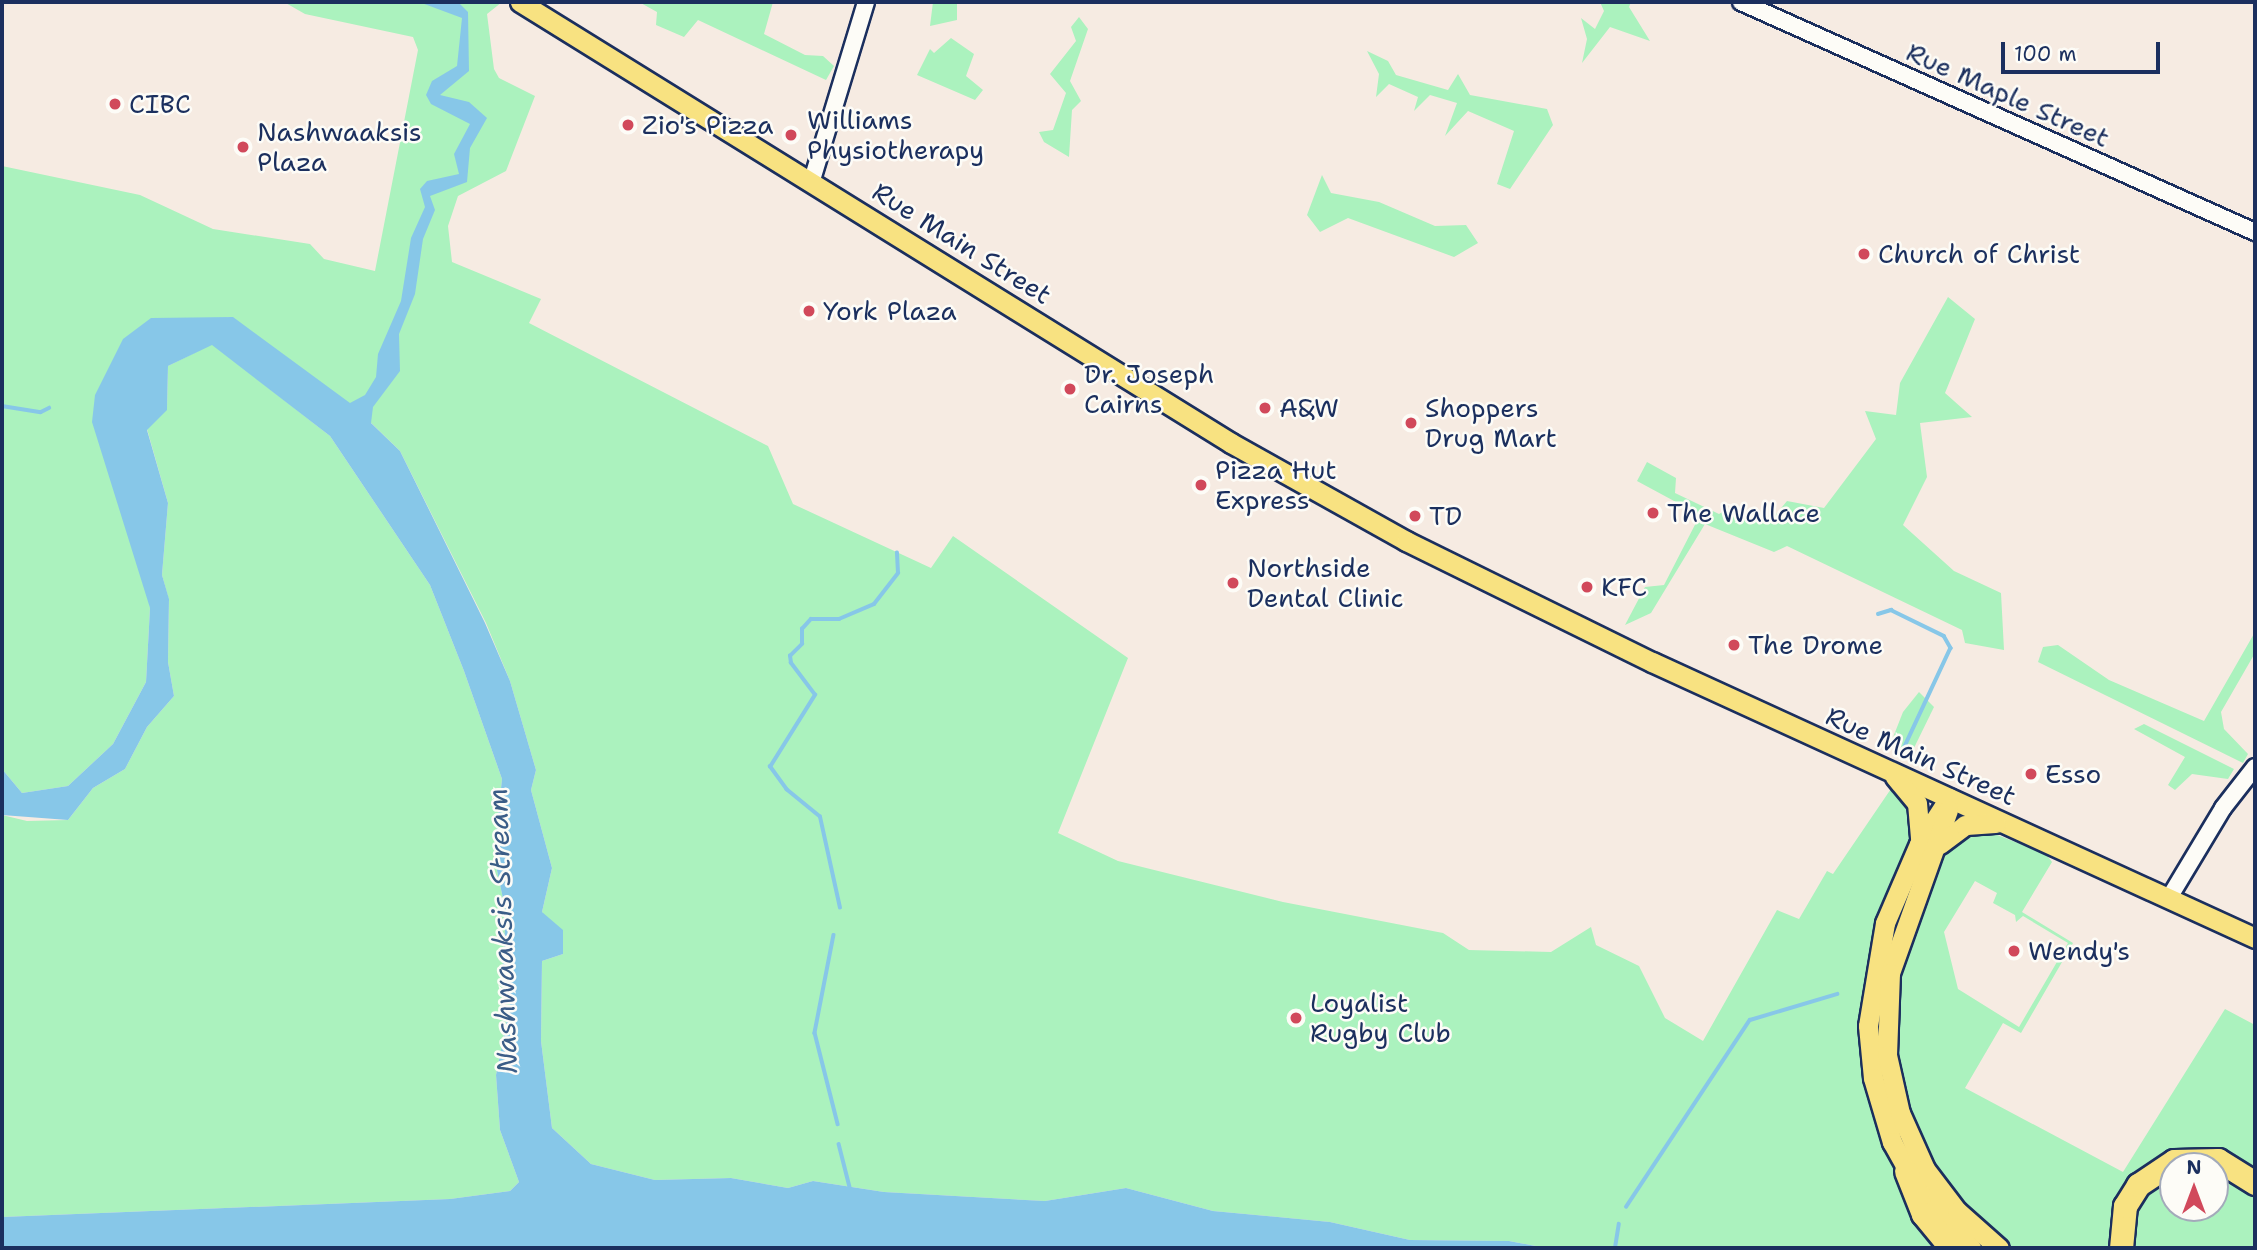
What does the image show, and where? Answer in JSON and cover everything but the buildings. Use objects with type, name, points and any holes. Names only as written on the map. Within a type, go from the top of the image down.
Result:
[{"type":"highway","points":[[2121,1248],[2125,1206],[2138,1185],[2164,1166],[2197,1157],[2218,1160],[2255,1183]]},
{"type":"highway","points":[[1906,1171],[1923,1214],[1951,1248]]},
{"type":"main road","name":"Rue Main Street","points":[[520,2],[813,180],[1231,443],[1406,541],[1652,662],[2255,938]]},
{"type":"main road","points":[[1886,769],[1917,803],[1928,846],[1890,973],[1885,1029],[1891,1078],[1925,1169],[1957,1211],[1999,1248]]},
{"type":"main road","points":[[1949,798],[1928,846],[1885,923],[1867,1027],[1878,1102],[1906,1171],[1971,1248]]},
{"type":"main road","points":[[1928,846],[1965,825],[2008,824]]},
{"type":"street","points":[[813,180],[866,2]]},
{"type":"street","name":"Rue Maple Street","points":[[1741,2],[2255,232]]},
{"type":"street","points":[[2169,898],[2223,808],[2255,767]]},
{"type":"green space","points":[[284,2],[502,2],[487,14],[494,69],[499,78],[535,96],[506,171],[458,196],[448,226],[452,262],[541,299],[529,323],[768,446],[793,504],[931,568],[953,536],[1128,658],[1058,833],[1118,861],[1283,902],[1443,933],[1469,950],[1551,952],[1591,927],[1596,945],[1639,966],[1665,1018],[1703,1041],[1777,910],[1799,919],[1827,871],[1833,874],[1897,780],[1947,836],[1987,831],[2046,854],[2052,862],[2022,912],[2073,943],[2021,1033],[2003,1023],[1965,1088],[2123,1172],[2225,1009],[2255,1025],[2255,1248],[1546,1248],[1509,1241],[1410,1240],[1330,1222],[1213,1211],[1126,1188],[1045,1201],[884,1192],[813,1181],[788,1188],[731,1178],[655,1180],[591,1164],[552,1128],[541,1041],[542,961],[563,954],[542,912],[552,868],[531,790],[536,770],[510,681],[486,623],[400,451],[362,414],[228,317],[122,364],[150,608],[146,682],[113,744],[68,786],[22,793],[2,769],[2,166],[140,195],[213,229],[310,244],[324,259],[375,271],[418,50],[413,37],[305,14]],"holes":[[[1975,881],[1997,893],[1993,903],[2015,915],[2016,922],[2023,916],[2068,943],[2019,1027],[1958,989],[1944,932]]]},
{"type":"green space","points":[[639,2],[773,2],[764,34],[805,55],[823,56],[834,66],[826,80],[698,20],[684,37],[656,25],[657,12]]},
{"type":"green space","points":[[933,2],[957,2],[957,20],[930,26]]},
{"type":"green space","points":[[1600,2],[1631,2],[1629,7],[1650,41],[1610,27],[1582,63],[1587,39],[1581,18],[1595,29],[1604,11]]},
{"type":"green space","points":[[1079,17],[1088,29],[1070,81],[1081,101],[1072,110],[1069,157],[1044,142],[1039,132],[1053,130],[1066,93],[1050,74],[1076,41],[1071,27]]},
{"type":"green space","points":[[951,38],[974,54],[966,76],[983,90],[975,100],[917,75],[930,49],[934,53]]},
{"type":"green space","points":[[1367,51],[1388,61],[1396,75],[1448,90],[1458,74],[1470,95],[1547,109],[1553,125],[1510,189],[1497,184],[1514,131],[1468,111],[1445,136],[1457,103],[1430,95],[1414,111],[1418,97],[1389,84],[1376,97],[1379,74]]},
{"type":"green space","points":[[1322,175],[1331,193],[1379,202],[1435,226],[1466,225],[1478,243],[1454,257],[1348,218],[1320,232],[1307,215]]},
{"type":"green space","points":[[1948,297],[1975,319],[1945,393],[1972,417],[1920,423],[1927,477],[1903,525],[1954,571],[2001,593],[2004,650],[1965,643],[1962,630],[1787,546],[1774,552],[1705,524],[1651,613],[1625,625],[1645,587],[1664,585],[1700,515],[1637,481],[1647,462],[1676,478],[1675,493],[1719,514],[1729,508],[1772,519],[1787,501],[1824,508],[1876,439],[1865,411],[1896,415],[1900,383]]},
{"type":"green space","points":[[212,344],[330,436],[430,585],[464,671],[502,779],[494,856],[506,913],[502,979],[511,1000],[496,1075],[500,1130],[519,1182],[510,1191],[450,1199],[2,1217],[2,815],[27,821],[68,820],[93,788],[125,769],[147,727],[174,696],[168,662],[169,600],[162,575],[168,503],[147,429],[167,409],[168,366]]},
{"type":"green space","points":[[2255,632],[2255,653],[2221,712],[2224,729],[2248,754],[2243,763],[2038,662],[2043,647],[2058,645],[2109,680],[2204,721]]},
{"type":"green space","points":[[1919,692],[1934,707],[1912,752],[1901,757],[1890,745],[1903,712]]},
{"type":"green space","points":[[2144,724],[2234,769],[2228,779],[2192,774],[2175,790],[2168,785],[2185,757],[2134,729]]},
{"type":"water","points":[[419,2],[458,2],[468,12],[469,71],[440,95],[469,102],[487,118],[470,148],[467,182],[430,196],[435,210],[423,239],[415,294],[399,334],[400,371],[373,407],[371,423],[400,451],[485,623],[510,681],[536,770],[531,790],[552,868],[542,912],[563,930],[563,954],[542,961],[541,1041],[552,1128],[591,1164],[655,1180],[731,1178],[788,1188],[813,1181],[884,1192],[1045,1201],[1126,1188],[1213,1211],[1330,1222],[1410,1240],[1509,1241],[1546,1248],[2,1248],[2,1217],[450,1199],[510,1191],[519,1182],[500,1130],[496,1075],[511,1000],[502,979],[506,913],[494,856],[502,779],[464,671],[430,585],[330,436],[212,345],[168,366],[167,410],[147,430],[168,503],[162,575],[169,599],[168,662],[174,696],[147,727],[125,769],[93,788],[68,820],[2,815],[2,769],[22,793],[68,786],[113,744],[146,682],[150,608],[92,422],[95,395],[123,339],[151,318],[233,317],[350,403],[365,395],[376,377],[378,354],[401,301],[411,238],[425,207],[420,189],[427,181],[459,174],[454,154],[470,124],[431,104],[426,95],[432,81],[457,66],[462,18]]},
{"type":"waterway","points":[[2,406],[41,412],[49,408]]},
{"type":"waterway","points":[[840,908],[820,817],[787,790],[770,767],[815,695],[791,663],[790,656],[802,644],[802,629],[811,619],[839,619],[874,604],[898,573],[897,553]]},
{"type":"waterway","points":[[1878,614],[1891,610],[1944,636],[1951,648],[1904,749]]},
{"type":"waterway","points":[[834,935],[815,1033],[838,1124]]},
{"type":"waterway","points":[[1626,1207],[1750,1020],[1837,994]]},
{"type":"waterway","points":[[839,1144],[850,1187]]},
{"type":"waterway","points":[[1615,1248],[1619,1224]]},
{"type":"place","name":"CIBC","points":[[115,104]]},
{"type":"place","name":"Zio's Pizza","points":[[628,125]]},
{"type":"place","name":"Williams Physiotherapy","points":[[791,135]]},
{"type":"place","name":"Nashwaaksis Plaza","points":[[243,147]]},
{"type":"place","name":"Church of Christ","points":[[1864,254]]},
{"type":"place","name":"York Plaza","points":[[809,311]]},
{"type":"place","name":"Dr. Joseph Cairns","points":[[1070,389]]},
{"type":"place","name":"A&W","points":[[1265,408]]},
{"type":"place","name":"Shoppers Drug Mart","points":[[1411,423]]},
{"type":"place","name":"Pizza Hut Express","points":[[1201,485]]},
{"type":"place","name":"The Wallace","points":[[1653,513]]},
{"type":"place","name":"TD","points":[[1415,516]]},
{"type":"place","name":"Northside Dental Clinic","points":[[1233,583]]},
{"type":"place","name":"KFC","points":[[1587,587]]},
{"type":"place","name":"The Drome","points":[[1734,645]]},
{"type":"place","name":"Esso","points":[[2031,774]]},
{"type":"place","name":"Wendy's","points":[[2014,951]]},
{"type":"place","name":"Loyalist Rugby Club","points":[[1296,1018]]},
{"type":"water label","name":"Nashwaaksis Stream","points":[[502,931]]}]
